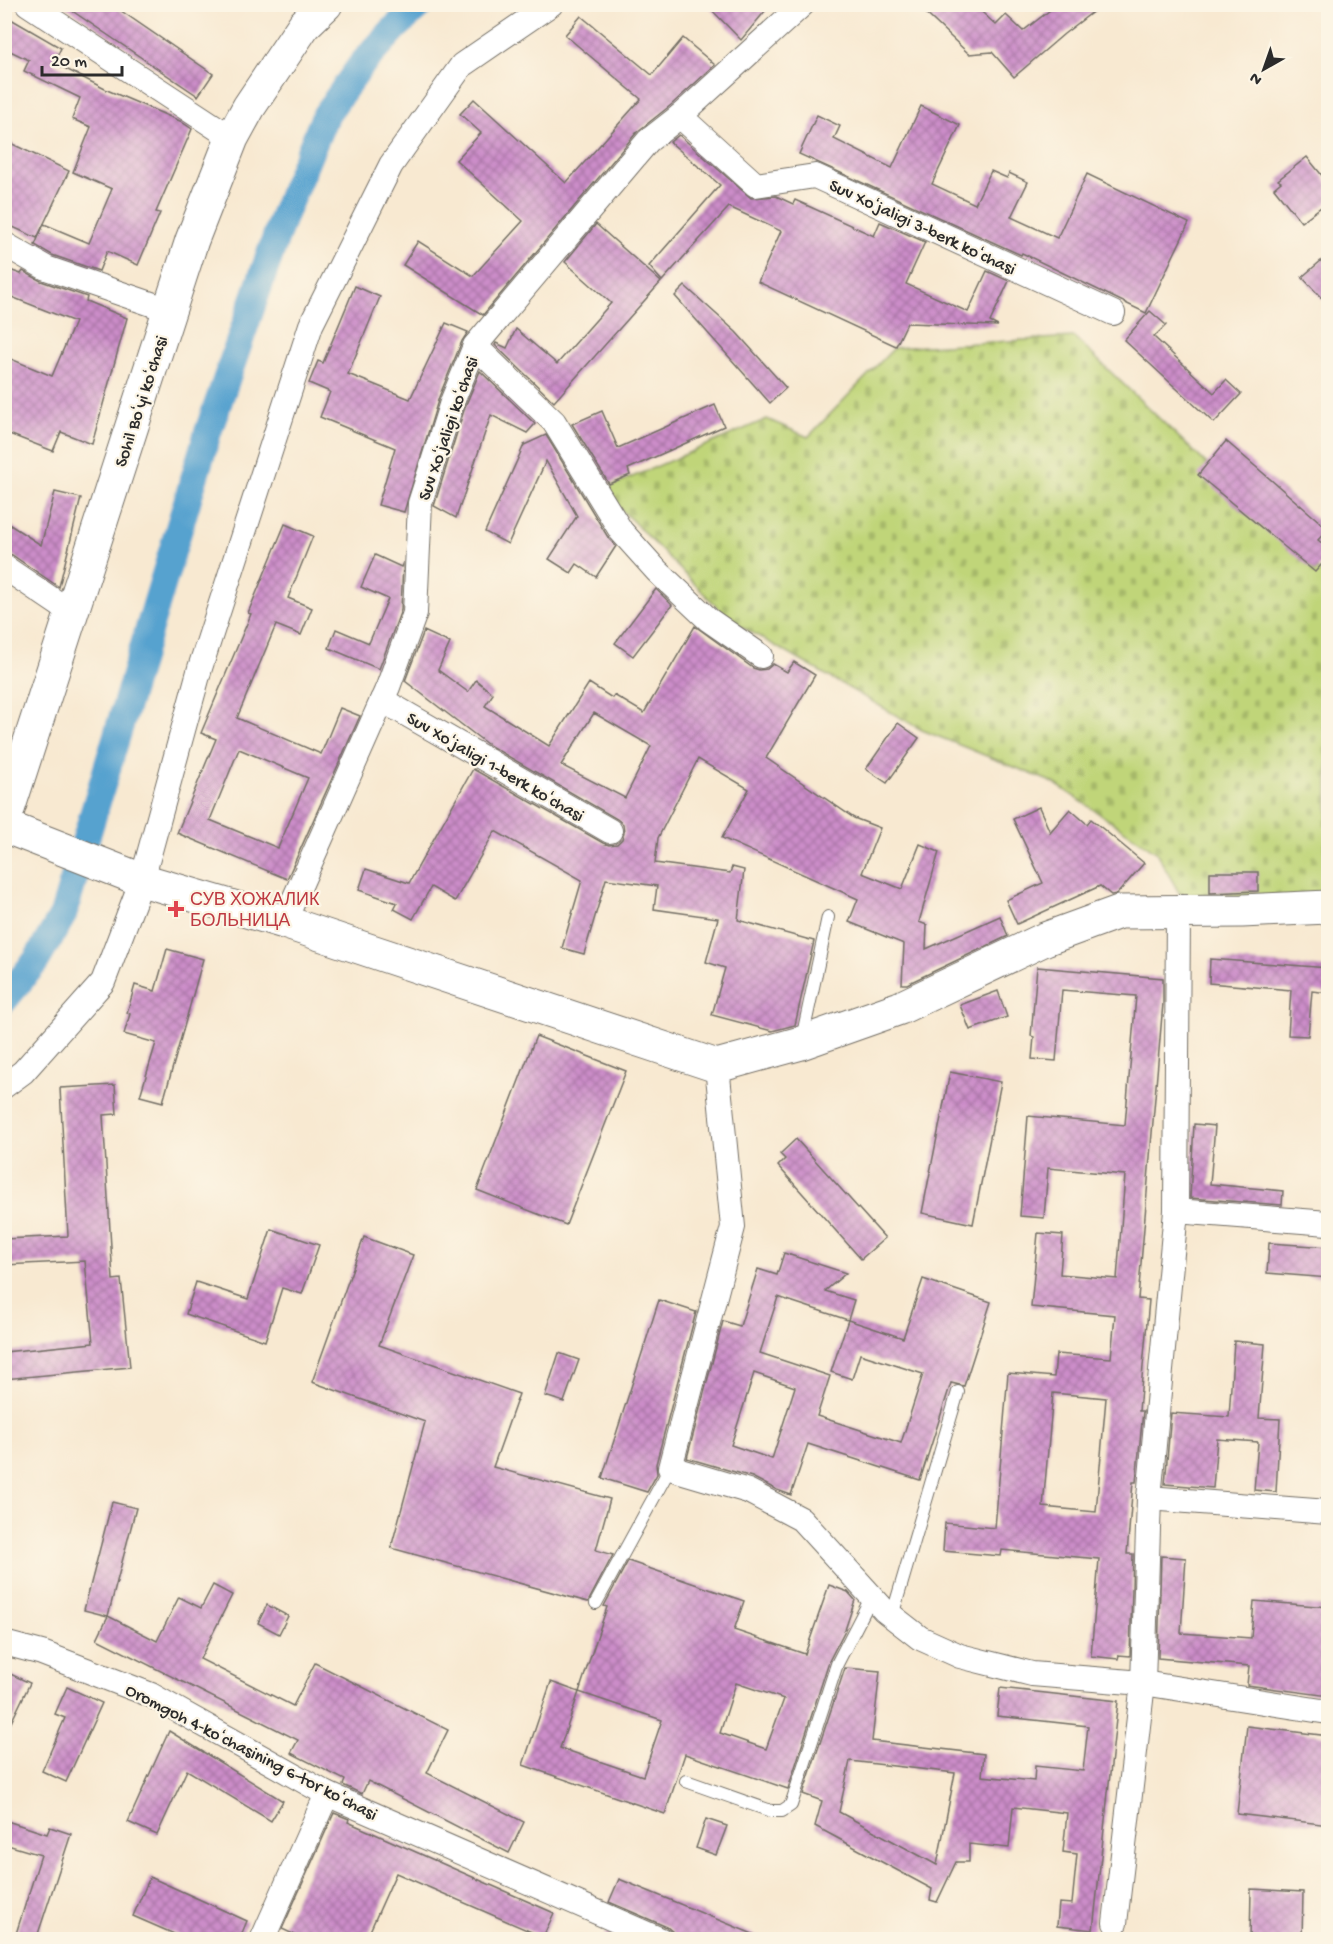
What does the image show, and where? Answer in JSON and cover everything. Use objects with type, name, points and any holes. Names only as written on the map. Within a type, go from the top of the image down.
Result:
[{"type":"street","points":[[28,4],[232,138]]},
{"type":"street","name":"Sohil Boʻyi koʻchasi","points":[[12,828],[72,613],[192,240],[232,138],[249,106],[304,25],[326,4]]},
{"type":"street","points":[[4,1086],[23,1072],[103,982],[133,876],[311,325],[391,165],[462,65],[551,4]]},
{"type":"street","name":"Suv Xoʻjaligi koʻchasi","points":[[284,922],[382,700],[415,613],[420,504],[452,402],[475,346],[648,141],[680,116],[803,4]]},
{"type":"street","name":"Suv Xoʻjaligi 3-berk koʻchasi","points":[[680,116],[756,185],[815,176],[1113,313]]},
{"type":"street","points":[[4,244],[46,268],[169,310]]},
{"type":"street","points":[[475,346],[554,422],[621,531],[657,571],[709,620],[761,656]]},
{"type":"street","points":[[4,567],[72,613]]},
{"type":"street","name":"Suv Xoʻjaligi 1-berk koʻchasi","points":[[382,700],[610,831]]},
{"type":"street","points":[[12,828],[133,876],[284,922],[717,1066],[801,1043],[900,1008],[1046,939],[1119,912],[1329,907]]},
{"type":"street","points":[[1115,1923],[1143,1683],[1149,1497],[1176,1211],[1178,912]]},
{"type":"street","points":[[717,1066],[733,1227],[670,1468],[748,1491],[801,1519],[871,1598],[920,1638],[960,1656],[1032,1674],[1143,1683],[1329,1712]]},
{"type":"street","points":[[1176,1211],[1329,1223]]},
{"type":"street","points":[[1149,1497],[1329,1512]]},
{"type":"street","name":"Oromgoh 4-koʻchasining 6-tor koʻchasi","points":[[4,1643],[42,1653],[151,1695],[327,1794],[661,1940]]},
{"type":"street","points":[[262,1940],[327,1794]]},
{"type":"lane","points":[[801,1043],[828,917]]},
{"type":"lane","points":[[892,1616],[958,1392]]},
{"type":"lane","points":[[596,1603],[670,1468]]},
{"type":"lane","points":[[686,1781],[771,1811],[782,1811],[791,1805],[837,1664],[871,1598]]},
{"type":"green space","points":[[1074,337],[1322,574],[1328,577],[1328,899],[1182,898],[1156,852],[1054,783],[922,730],[730,620],[602,490],[767,419],[808,437],[894,348]]},
{"type":"building","points":[[62,4],[111,4],[213,74],[198,96]]},
{"type":"building","points":[[706,4],[771,4],[741,40]]},
{"type":"building","points":[[916,4],[973,4],[996,25],[1006,15],[1023,31],[1058,4],[1103,4],[1014,77],[992,52],[969,54]]},
{"type":"building","points":[[4,15],[61,48],[54,63],[107,90],[180,121],[192,129],[156,212],[160,213],[138,265],[107,251],[99,271],[52,255],[35,245],[44,224],[89,243],[112,189],[73,172],[91,127],[72,119],[80,98],[24,71],[29,60],[4,48]]},
{"type":"building","points":[[581,16],[652,75],[683,38],[715,65],[637,132],[483,315],[403,265],[418,241],[473,276],[523,221],[456,160],[481,133],[460,114],[474,99],[566,183],[641,99],[565,35]]},
{"type":"building","points":[[921,106],[960,125],[932,184],[975,204],[991,171],[1007,178],[1009,173],[1028,182],[1011,217],[1057,238],[1087,174],[1189,223],[1146,313],[1022,253],[1021,255],[799,154],[817,115],[840,126],[834,139],[892,168]]},
{"type":"building","points":[[679,135],[751,198],[776,196],[793,204],[795,200],[874,236],[880,222],[925,242],[906,284],[968,312],[987,271],[1009,281],[990,322],[998,326],[907,323],[896,346],[758,282],[781,231],[729,207],[662,281],[649,266],[720,185],[670,142]]},
{"type":"building","points":[[4,140],[69,171],[37,238],[4,223]]},
{"type":"building","points":[[1307,157],[1329,184],[1329,201],[1301,222],[1274,188],[1281,182],[1278,180]]},
{"type":"building","points":[[596,224],[661,282],[554,402],[495,345],[496,343],[507,348],[516,329],[557,364],[611,303],[565,262]]},
{"type":"building","points":[[1329,254],[1329,306],[1302,277]]},
{"type":"building","points":[[4,268],[21,274],[23,271],[41,281],[87,297],[86,301],[127,318],[92,444],[61,432],[53,451],[4,432],[4,356],[52,376],[75,322],[4,294]]},
{"type":"building","points":[[355,286],[380,297],[348,374],[410,399],[446,323],[468,332],[462,341],[439,397],[404,512],[378,505],[395,448],[320,417],[330,392],[309,383],[318,361],[323,363]]},
{"type":"building","points":[[685,286],[736,332],[786,388],[770,403],[675,296]]},
{"type":"building","points":[[1150,311],[1166,325],[1154,337],[1214,393],[1226,380],[1241,394],[1214,423],[1124,340]]},
{"type":"building","points":[[480,371],[535,424],[527,433],[491,415],[456,518],[434,506],[465,407]]},
{"type":"building","points":[[715,405],[724,426],[628,469],[630,475],[609,484],[572,424],[602,411],[618,448]]},
{"type":"building","points":[[546,435],[609,539],[616,546],[596,577],[577,564],[571,573],[549,559],[577,516],[546,461],[508,544],[485,532],[524,445]]},
{"type":"building","points":[[1226,441],[1328,529],[1318,540],[1329,549],[1329,556],[1315,572],[1198,475]]},
{"type":"building","points":[[55,492],[81,498],[59,587],[12,555],[4,553],[4,521],[41,545]]},
{"type":"building","points":[[285,524],[313,536],[288,598],[312,608],[301,635],[276,625],[237,718],[321,754],[340,708],[360,716],[287,879],[177,833],[216,739],[201,733],[251,614],[248,613]],"holes":[[[239,749],[308,778],[278,848],[210,820]]]},
{"type":"building","points":[[375,555],[401,567],[403,562],[401,610],[379,669],[329,648],[336,629],[369,643],[388,599],[361,587]]},
{"type":"building","points":[[656,589],[672,605],[633,656],[615,643]]},
{"type":"building","points":[[695,626],[753,668],[767,669],[773,664],[787,672],[794,662],[815,675],[766,758],[854,818],[880,828],[862,873],[902,889],[920,844],[939,852],[919,922],[927,925],[926,949],[1000,916],[1008,936],[907,984],[902,984],[904,944],[849,922],[858,899],[722,838],[749,789],[698,759],[658,838],[655,863],[730,873],[732,867],[744,870],[738,920],[814,941],[795,1025],[772,1031],[712,1015],[725,968],[706,962],[718,918],[654,909],[657,886],[606,879],[584,954],[562,948],[582,880],[495,831],[455,901],[431,887],[413,919],[394,909],[397,903],[359,890],[366,869],[409,883],[473,769],[603,843],[617,844],[624,832],[623,824],[617,819],[487,744],[405,681],[424,631],[450,643],[438,670],[468,692],[476,680],[493,694],[485,706],[549,746],[589,683],[612,698],[614,695],[644,713]],"holes":[[[594,713],[651,746],[625,798],[561,765]]]},
{"type":"building","points":[[898,723],[919,738],[887,783],[866,769]]},
{"type":"building","points":[[1039,807],[1050,832],[1070,809],[1087,824],[1091,819],[1144,863],[1117,894],[1111,895],[1100,886],[1017,924],[1006,900],[1043,883],[1013,819]]},
{"type":"building","points":[[1210,872],[1258,872],[1258,891],[1210,893]]},
{"type":"building","points":[[167,949],[203,959],[163,1102],[140,1096],[156,1043],[124,1034],[135,985],[155,991]]},
{"type":"building","points":[[1210,959],[1329,968],[1329,993],[1312,991],[1308,1036],[1288,1035],[1291,990],[1209,983]]},
{"type":"building","points":[[1037,967],[1163,978],[1163,1003],[1138,1299],[1149,1300],[1139,1411],[1143,1411],[1136,1482],[1133,1482],[1127,1554],[1133,1554],[1130,1656],[1119,1655],[1118,1659],[1091,1656],[1099,1559],[1002,1550],[1001,1556],[943,1551],[945,1523],[995,1528],[1008,1373],[1054,1377],[1056,1354],[1111,1358],[1115,1315],[1031,1307],[1038,1233],[1063,1235],[1060,1274],[1117,1279],[1125,1175],[1048,1168],[1044,1218],[1020,1216],[1028,1116],[1125,1125],[1136,996],[1062,990],[1056,1061],[1032,1059],[1034,1037],[1031,1036]],"holes":[[[1053,1393],[1106,1398],[1096,1512],[1043,1507]]]},
{"type":"building","points":[[998,991],[1007,1017],[970,1030],[960,1005]]},
{"type":"building","points":[[536,1036],[626,1071],[566,1225],[477,1190]]},
{"type":"building","points":[[950,1072],[1001,1082],[973,1224],[922,1213]]},
{"type":"building","points":[[115,1085],[117,1114],[103,1115],[113,1280],[121,1279],[130,1367],[4,1379],[4,1352],[93,1343],[85,1261],[4,1265],[4,1239],[68,1236],[60,1088]]},
{"type":"building","points":[[1194,1124],[1215,1126],[1210,1184],[1283,1191],[1282,1205],[1190,1198]]},
{"type":"building","points":[[796,1139],[885,1238],[861,1259],[778,1166],[785,1159],[780,1154]]},
{"type":"building","points":[[271,1229],[319,1245],[302,1294],[282,1288],[265,1341],[186,1314],[196,1282],[248,1299]]},
{"type":"building","points":[[364,1237],[413,1255],[379,1345],[519,1394],[493,1467],[610,1499],[596,1550],[613,1555],[588,1602],[391,1548],[425,1422],[312,1382]]},
{"type":"building","points":[[1269,1243],[1329,1247],[1329,1278],[1267,1273]]},
{"type":"building","points":[[784,1253],[846,1273],[825,1291],[854,1300],[848,1320],[903,1338],[923,1279],[991,1302],[964,1386],[951,1383],[920,1480],[808,1444],[791,1495],[752,1477],[687,1458],[723,1321],[740,1326],[758,1269],[777,1275]],"holes":[[[778,1297],[848,1320],[831,1372],[852,1379],[860,1354],[923,1374],[901,1443],[817,1416],[830,1376],[760,1353]],[[754,1373],[795,1387],[772,1459],[731,1445]]]},
{"type":"building","points":[[659,1300],[696,1312],[656,1464],[657,1474],[647,1492],[602,1478]]},
{"type":"building","points":[[1234,1341],[1265,1344],[1259,1418],[1280,1419],[1276,1492],[1254,1490],[1258,1442],[1217,1439],[1213,1488],[1165,1484],[1171,1413],[1229,1417]]},
{"type":"building","points":[[559,1353],[579,1360],[564,1402],[545,1396]]},
{"type":"building","points":[[112,1502],[136,1508],[108,1616],[84,1610]]},
{"type":"building","points":[[1161,1556],[1186,1558],[1181,1633],[1251,1638],[1254,1601],[1329,1607],[1329,1696],[1247,1685],[1249,1666],[1158,1658]]},
{"type":"building","points":[[628,1561],[744,1601],[734,1630],[805,1654],[829,1585],[848,1592],[855,1600],[845,1630],[829,1661],[788,1789],[685,1754],[665,1814],[523,1765],[551,1682],[579,1692],[607,1607],[604,1606]],"holes":[[[736,1683],[784,1699],[766,1749],[720,1733]],[[579,1692],[662,1720],[643,1776],[560,1748]]]},
{"type":"building","points":[[213,1585],[232,1595],[200,1659],[293,1706],[315,1663],[448,1730],[427,1773],[524,1822],[509,1853],[368,1781],[362,1794],[343,1785],[345,1780],[291,1753],[298,1740],[97,1639],[108,1616],[157,1641],[179,1597],[201,1608]]},
{"type":"building","points":[[267,1605],[288,1616],[279,1634],[258,1623]]},
{"type":"building","points":[[845,1668],[880,1671],[872,1741],[984,1754],[982,1776],[1034,1781],[1035,1766],[1083,1771],[1088,1726],[997,1716],[1000,1688],[1118,1701],[1093,1930],[1057,1926],[1059,1903],[1072,1904],[1077,1854],[1063,1852],[1067,1813],[1013,1807],[1009,1848],[969,1844],[969,1862],[956,1862],[937,1902],[930,1900],[932,1889],[815,1826],[822,1801],[803,1794]],"holes":[[[850,1761],[955,1773],[937,1865],[839,1812]]]},
{"type":"building","points":[[4,1671],[30,1683],[4,1737]]},
{"type":"building","points":[[67,1687],[102,1703],[66,1782],[42,1771],[65,1718],[55,1714]]},
{"type":"building","points":[[1247,1726],[1329,1736],[1329,1825],[1237,1814]]},
{"type":"building","points":[[169,1731],[283,1801],[271,1821],[187,1770],[157,1835],[128,1822]]},
{"type":"building","points":[[334,1813],[349,1819],[348,1822],[554,1913],[543,1937],[396,1873],[366,1940],[306,1940],[282,1929]]},
{"type":"building","points":[[706,1819],[727,1826],[716,1855],[696,1848]]},
{"type":"building","points":[[4,1820],[47,1834],[50,1827],[71,1834],[36,1940],[14,1940],[41,1855],[4,1844]]},
{"type":"building","points":[[150,1877],[247,1921],[239,1940],[188,1940],[133,1916]]},
{"type":"building","points":[[619,1879],[765,1940],[675,1940],[673,1932],[667,1927],[609,1902]]},
{"type":"building","points":[[1251,1889],[1303,1892],[1302,1940],[1250,1940]]},
{"type":"building","points":[[606,1932],[624,1940],[603,1940]]},
{"type":"waterway","points":[[4,1000],[36,961],[63,915],[208,432],[284,214],[325,116],[361,65],[421,4]]},
{"type":"place","name":"СУВ ХОЖАЛИК БОЛЬНИЦА","points":[[176,909]]}]
